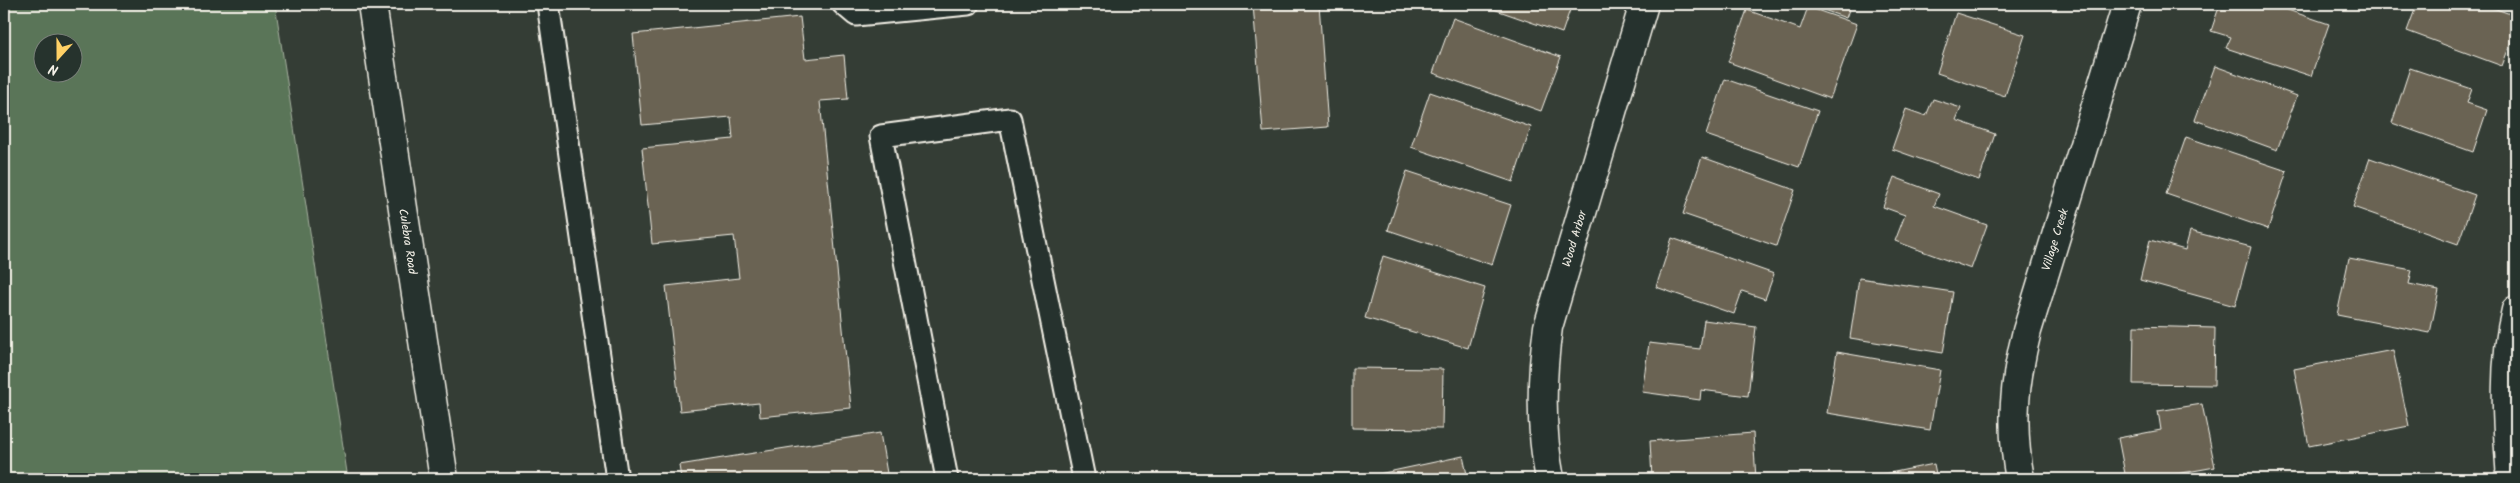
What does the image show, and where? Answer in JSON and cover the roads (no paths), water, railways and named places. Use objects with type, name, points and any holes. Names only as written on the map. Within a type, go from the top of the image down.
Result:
[{"type":"street","name":"Culebra Road","points":[[372,4],[444,479]]},
{"type":"street","name":"Wood Arbor","points":[[1550,479],[1541,404],[1548,328],[1644,4]]},
{"type":"street","name":"Village Creek","points":[[2020,479],[2013,416],[2016,372],[2027,330],[2127,4]]},
{"type":"street","points":[[2516,310],[2507,362],[2509,479],[2516,479]]},
{"type":"lane","points":[[548,4],[618,479]]},
{"type":"lane","points":[[843,4],[856,15],[968,4]]},
{"type":"lane","points":[[948,479],[880,136],[1010,119],[1084,479]]}]
